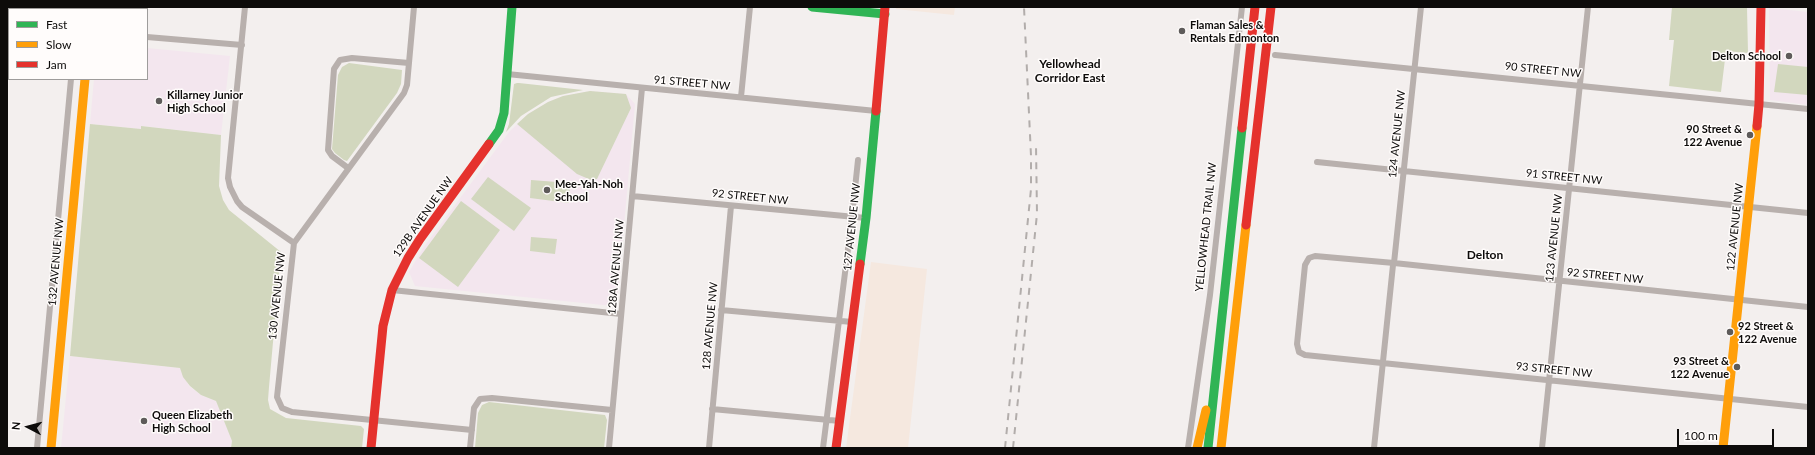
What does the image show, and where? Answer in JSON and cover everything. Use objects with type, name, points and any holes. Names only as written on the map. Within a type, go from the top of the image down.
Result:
[{"type":"main road","name":"129B AVENUE NW","points":[[371,448],[383,326],[392,290],[408,258],[420,239],[499,130],[504,113],[512,7]]},
{"type":"main road","points":[[812,7],[885,10]]},
{"type":"main road","points":[[1208,448],[1255,7]]},
{"type":"main road","points":[[1222,448],[1271,7]]},
{"type":"main road","name":"122 AVENUE NW","points":[[1723,448],[1759,104],[1761,7]]},
{"type":"main road","name":"127 AVENUE NW","points":[[836,448],[866,218],[885,10]]},
{"type":"main road","name":"132 AVENUE NW","points":[[51,448],[85,80]]},
{"type":"main road","points":[[1197,448],[1218,358]]},
{"type":"street","points":[[245,7],[228,178],[232,193],[242,207],[294,243]]},
{"type":"street","name":"130 AVENUE NW","points":[[373,421],[292,412],[282,408],[277,397],[294,243],[404,93],[407,85],[414,7]]},
{"type":"street","points":[[741,97],[750,7]]},
{"type":"street","name":"YELLOWHEAD TRAIL NW","points":[[1188,448],[1210,295],[1242,7]]},
{"type":"street","name":"124 AVENUE NW","points":[[1374,448],[1421,7]]},
{"type":"street","name":"123 AVENUE NW","points":[[1542,448],[1588,7]]},
{"type":"street","points":[[148,37],[242,45]]},
{"type":"street","name":"90 STREET NW","points":[[1275,55],[1808,109]]},
{"type":"street","points":[[348,168],[332,156],[328,150],[334,69],[340,60],[352,58],[409,64]]},
{"type":"street","name":"91 STREET NW","points":[[507,74],[876,111]]},
{"type":"street","name":"132 AVENUE NW","points":[[37,448],[71,80]]},
{"type":"street","name":"128A AVENUE NW","points":[[609,448],[642,88]]},
{"type":"street","name":"127 AVENUE NW","points":[[823,448],[858,160]]},
{"type":"street","name":"91 STREET NW","points":[[1317,162],[1570,187],[1808,213]]},
{"type":"street","name":"92 STREET NW","points":[[632,196],[866,218]]},
{"type":"street","name":"128 AVENUE NW","points":[[709,448],[731,206]]},
{"type":"street","name":"92 STREET NW","points":[[1299,352],[1297,344],[1305,265],[1309,258],[1316,256],[1808,307]]},
{"type":"street","points":[[392,290],[621,314]]},
{"type":"street","points":[[721,310],[852,322]]},
{"type":"street","name":"93 STREET NW","points":[[1299,352],[1305,354],[1383,363],[1808,407]]},
{"type":"street","points":[[470,448],[474,408],[480,398],[612,410]]},
{"type":"street","points":[[712,409],[840,421]]},
{"type":"street","points":[[373,421],[472,430]]},
{"type":"shaded area","points":[[896,7],[955,7],[954,15],[896,9]]},
{"type":"shaded area","name":"Delton School","points":[[1769,8],[1808,12],[1808,105],[1770,100]]},
{"type":"shaded area","name":"Killarney Junior High School","points":[[148,48],[230,56],[221,135],[142,126],[141,129],[90,124],[94,80],[148,80]]},
{"type":"shaded area","name":"Mee-Yah-Noh School","points":[[590,91],[626,94],[635,104],[617,303],[613,306],[415,286],[409,272],[423,248],[509,132],[528,114],[548,102],[563,96]]},
{"type":"shaded area","points":[[871,262],[927,269],[908,448],[846,448]]},
{"type":"shaded area","name":"Queen Elizabeth High School","points":[[70,356],[180,368],[189,386],[201,395],[216,401],[232,441],[231,448],[61,448]]},
{"type":"green space","points":[[1672,7],[1747,7],[1748,53],[1726,51],[1721,92],[1669,86],[1674,40],[1669,40]]},
{"type":"green space","points":[[349,63],[402,70],[401,84],[397,93],[347,161],[335,153],[332,149],[338,75],[342,67]]},
{"type":"green space","points":[[1778,64],[1808,67],[1808,95],[1774,92]]},
{"type":"green space","points":[[517,83],[583,90],[551,97],[521,116],[506,132],[509,124],[514,84]]},
{"type":"green space","points":[[590,91],[626,94],[631,108],[597,179],[591,180],[577,174],[517,124],[528,114],[548,102],[563,96]]},
{"type":"green space","points":[[90,124],[141,129],[141,126],[221,135],[219,186],[223,200],[229,210],[281,252],[268,400],[270,409],[286,418],[361,426],[364,429],[362,448],[231,448],[232,441],[216,401],[201,395],[190,386],[183,377],[180,368],[70,356]]},
{"type":"green space","points":[[488,177],[531,208],[514,231],[471,199]]},
{"type":"green space","points":[[531,180],[570,183],[569,203],[530,198]]},
{"type":"green space","points":[[461,201],[500,230],[458,287],[419,258]]},
{"type":"green space","points":[[531,237],[557,239],[555,254],[530,251]]},
{"type":"green space","points":[[489,402],[605,415],[607,420],[604,448],[475,448],[478,413],[482,405]]},
{"type":"railway","points":[[1005,448],[1031,189],[1031,156],[1024,7]]},
{"type":"railway","points":[[1013,448],[1037,214],[1036,145]]},
{"type":"traffic: fast","points":[[489,144],[499,130],[504,113],[512,7]]},
{"type":"traffic: fast","points":[[812,7],[885,14]]},
{"type":"traffic: fast","points":[[860,264],[876,111]]},
{"type":"traffic: fast","points":[[1208,448],[1242,128]]},
{"type":"traffic: slow","points":[[51,448],[85,80]]},
{"type":"traffic: slow","points":[[1723,448],[1757,126]]},
{"type":"traffic: slow","points":[[1221,448],[1246,225]]},
{"type":"traffic: slow","points":[[1197,448],[1206,410]]},
{"type":"traffic: jam","points":[[876,111],[885,7]]},
{"type":"traffic: jam","points":[[1242,128],[1255,7]]},
{"type":"traffic: jam","points":[[1246,225],[1271,7]]},
{"type":"traffic: jam","points":[[1757,126],[1759,104],[1761,7]]},
{"type":"traffic: jam","points":[[371,448],[383,326],[392,290],[408,258],[420,239],[489,144]]},
{"type":"traffic: jam","points":[[836,448],[860,264]]},
{"type":"place","name":"Flaman Sales & Rentals Edmonton","points":[[1182,31]]},
{"type":"place","name":"Delton School","points":[[1789,56]]},
{"type":"place","name":"Killarney Junior High School","points":[[159,101]]},
{"type":"place","name":"90 Street & 122 Avenue","points":[[1750,135]]},
{"type":"place","name":"Mee-Yah-Noh School","points":[[547,190]]},
{"type":"place","name":"92 Street & 122 Avenue","points":[[1730,332]]},
{"type":"place","name":"93 Street & 122 Avenue","points":[[1737,367]]},
{"type":"place","name":"Queen Elizabeth High School","points":[[144,421]]},
{"type":"district","name":"Yellowhead Corridor East","points":[[1070,71]]},
{"type":"district","name":"Delton","points":[[1485,255]]}]
